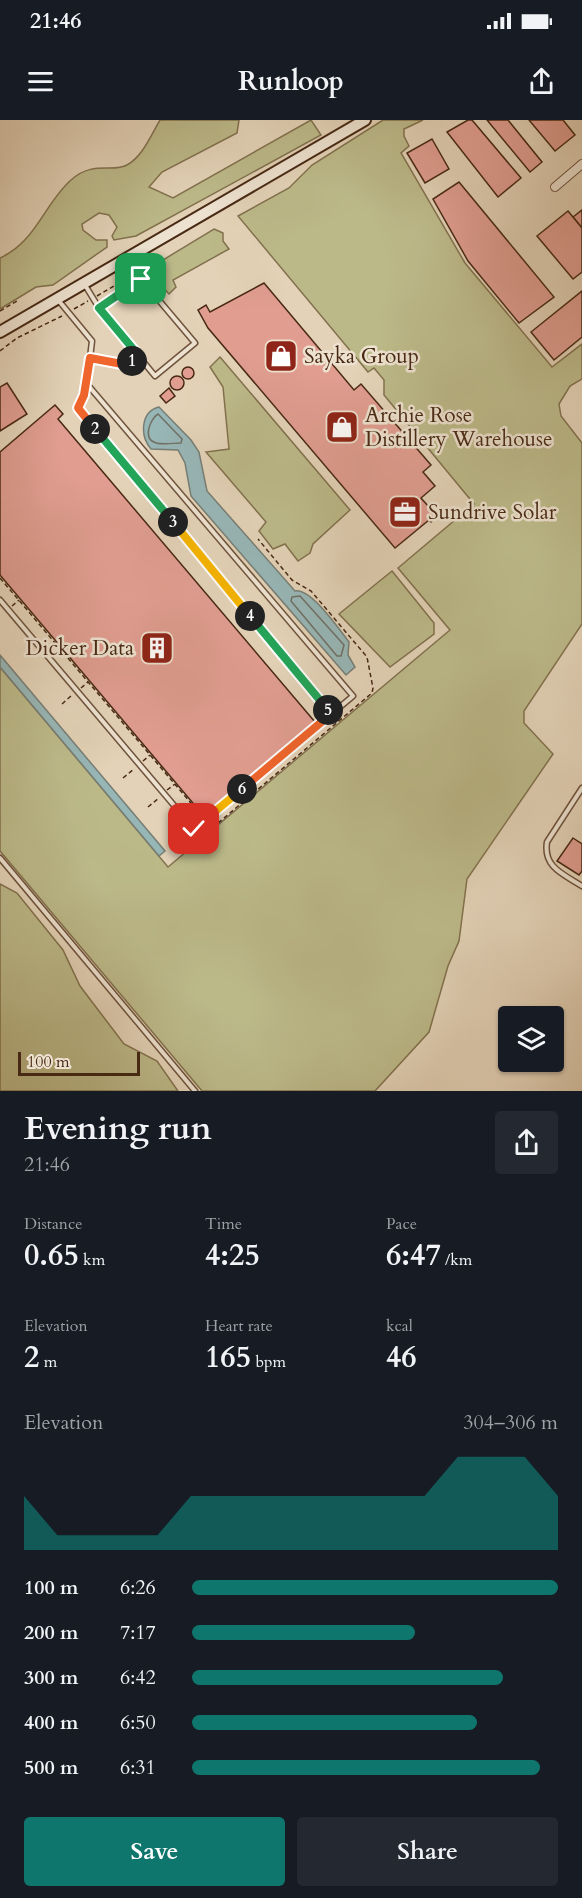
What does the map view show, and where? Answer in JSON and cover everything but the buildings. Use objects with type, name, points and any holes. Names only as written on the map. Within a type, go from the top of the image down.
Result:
[{"type":"main road","points":[[0,332],[365,120]]},
{"type":"street","points":[[555,187],[582,164]]},
{"type":"lane","points":[[84,284],[99,308],[155,376],[195,343],[141,279],[99,308]]},
{"type":"lane","points":[[57,299],[92,341],[87,384],[78,408],[331,714]]},
{"type":"lane","points":[[90,358],[122,364],[132,362],[139,356]]},
{"type":"lane","points":[[0,600],[194,829],[353,696],[87,384]]},
{"type":"lane","points":[[582,789],[547,842],[546,852],[552,866],[582,886]]},
{"type":"lane","points":[[0,858],[195,1091]]},
{"type":"path","points":[[0,311],[17,302]]},
{"type":"path","points":[[0,578],[203,817]]},
{"type":"path","points":[[11,606],[19,600]]},
{"type":"path","points":[[80,689],[88,682]]},
{"type":"path","points":[[62,704],[74,694]]},
{"type":"path","points":[[142,762],[150,755]]},
{"type":"path","points":[[123,778],[135,768]]},
{"type":"path","points":[[167,791],[175,784]]},
{"type":"path","points":[[148,807],[160,797]]},
{"type":"shaded area","points":[[160,120],[239,120],[237,133],[162,172],[149,187],[173,198],[311,120],[321,135],[136,236],[114,240],[112,236],[117,227],[109,215],[99,213],[82,224],[83,230],[96,240],[107,240],[107,247],[53,285],[36,287],[0,309],[0,258],[12,251],[31,233],[62,190],[79,174],[87,170],[121,167],[133,161],[146,145]]},
{"type":"shaded area","points":[[383,120],[423,120],[404,129],[404,136],[409,146],[401,153],[465,263],[552,367],[582,344],[582,379],[570,386],[559,404],[561,416],[582,443],[582,624],[524,711],[524,723],[553,754],[467,879],[459,941],[448,966],[429,1032],[375,1091],[202,1091],[0,851],[0,667],[168,867],[450,630],[398,568],[474,504],[384,395],[384,380],[374,368],[368,372],[238,216],[289,188],[312,165]]},
{"type":"shaded area","points":[[214,229],[223,233],[223,241],[229,249],[173,280],[176,287],[169,294],[153,277],[159,268],[158,263]]},
{"type":"shaded area","points":[[220,357],[350,510],[313,544],[310,553],[298,561],[285,544],[273,549],[259,531],[266,522],[206,452],[229,449],[223,387],[210,367]]},
{"type":"shaded area","points":[[392,571],[434,623],[434,634],[390,667],[339,614]]},
{"type":"shaded area","points":[[0,884],[17,893],[63,950],[80,986],[124,1044],[157,1061],[178,1091],[0,1091]]},
{"type":"water","points":[[159,407],[191,440],[199,452],[207,491],[295,591],[302,592],[316,602],[349,642],[348,655],[355,667],[346,675],[191,496],[185,463],[178,450],[151,449],[147,444],[144,431],[145,419],[148,414]]},
{"type":"water","points":[[0,655],[165,851],[159,856],[0,667]]},
{"type":"place","name":"Sayka Group","points":[[281,356]]},
{"type":"place","name":"Archie Rose Distillery Warehouse","points":[[342,427]]},
{"type":"place","name":"Sundrive Solar","points":[[405,512]]},
{"type":"place","name":"Dicker Data","points":[[157,648]]},
{"type":"route","points":[[141,279],[99,308],[139,356],[127,364],[90,358],[87,384],[78,408],[331,714],[194,829]]}]
